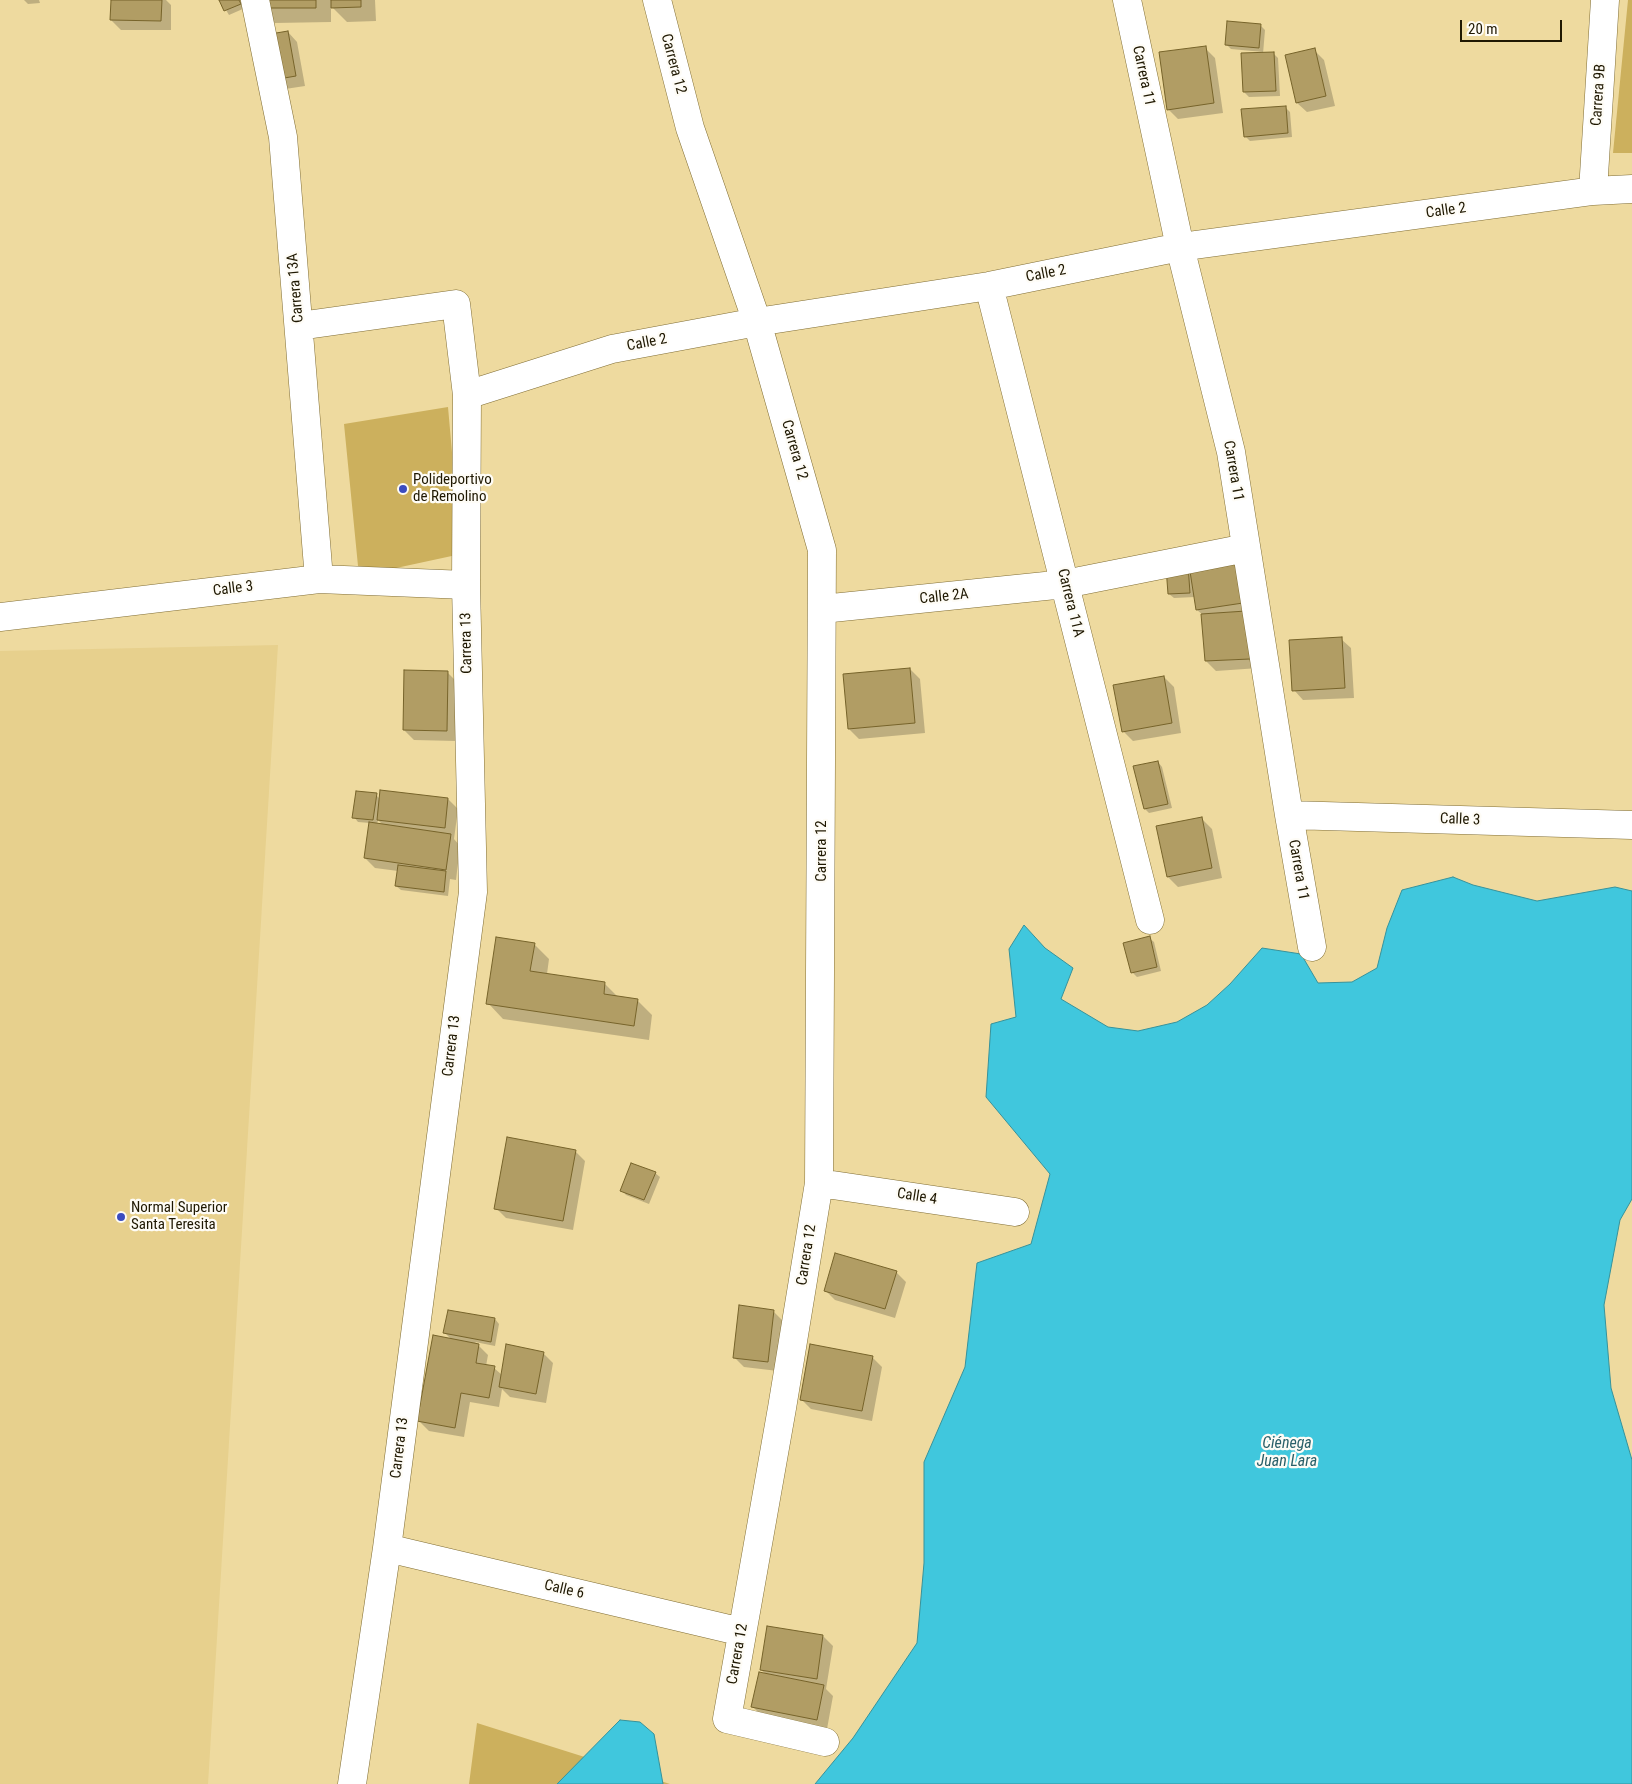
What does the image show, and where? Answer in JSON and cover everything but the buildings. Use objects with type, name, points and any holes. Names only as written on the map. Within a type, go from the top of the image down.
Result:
[{"type":"street","name":"Carrera 13A","points":[[255,0],[283,136],[319,579]]},
{"type":"street","name":"Carrera 12","points":[[658,0],[690,128],[757,322],[822,550],[819,1183],[782,1408],[727,1719],[824,1742]]},
{"type":"street","name":"Carrera 11","points":[[1127,0],[1180,247],[1231,452],[1288,815],[1312,947]]},
{"type":"street","name":"Carrera 9B","points":[[1593,191],[1605,0]]},
{"type":"street","name":"Calle 2","points":[[466,395],[612,349],[757,322],[989,286],[1180,247],[1593,191],[1632,189]]},
{"type":"street","name":"Carrera 11A","points":[[989,286],[1150,920]]},
{"type":"street","name":"Carrera 13","points":[[299,326],[456,304],[466,395],[466,584],[473,892],[387,1548],[352,1784]]},
{"type":"street","name":"Calle 2A","points":[[822,609],[1065,584],[1246,548]]},
{"type":"street","name":"Calle 3","points":[[0,617],[319,579],[466,584]]},
{"type":"street","name":"Calle 3","points":[[1288,815],[1632,825]]},
{"type":"street","name":"Calle 4","points":[[819,1183],[1015,1212]]},
{"type":"street","name":"Calle 6","points":[[387,1548],[742,1632]]},
{"type":"shaded area","points":[[1628,0],[1632,0],[1632,153],[1613,153]]},
{"type":"shaded area","name":"Polideportivo de Remolino","points":[[448,407],[461,554],[359,576],[344,424]]},
{"type":"shaded area","name":"Normal Superior Santa Teresita","points":[[278,645],[208,1784],[0,1784],[0,651]]},
{"type":"shaded area","points":[[477,1723],[670,1784],[469,1784]]},
{"type":"water","name":"Ciénega Juan Lara","points":[[1453,877],[1473,885],[1537,901],[1615,887],[1632,891],[1632,1199],[1620,1220],[1604,1305],[1611,1388],[1632,1460],[1632,1784],[815,1784],[853,1738],[917,1643],[924,1563],[924,1462],[965,1367],[977,1263],[1031,1244],[1050,1174],[986,1097],[991,1024],[1016,1017],[1009,949],[1024,925],[1045,948],[1073,968],[1061,999],[1108,1027],[1138,1031],[1177,1022],[1207,1005],[1230,984],[1262,948],[1301,954],[1318,983],[1352,982],[1377,968],[1387,928],[1402,890]]},
{"type":"water","points":[[620,1720],[640,1722],[654,1734],[663,1784],[557,1784]]},
{"type":"place","name":"Polideportivo de Remolino","points":[[403,489]]},
{"type":"place","name":"Normal Superior Santa Teresita","points":[[121,1217]]}]
